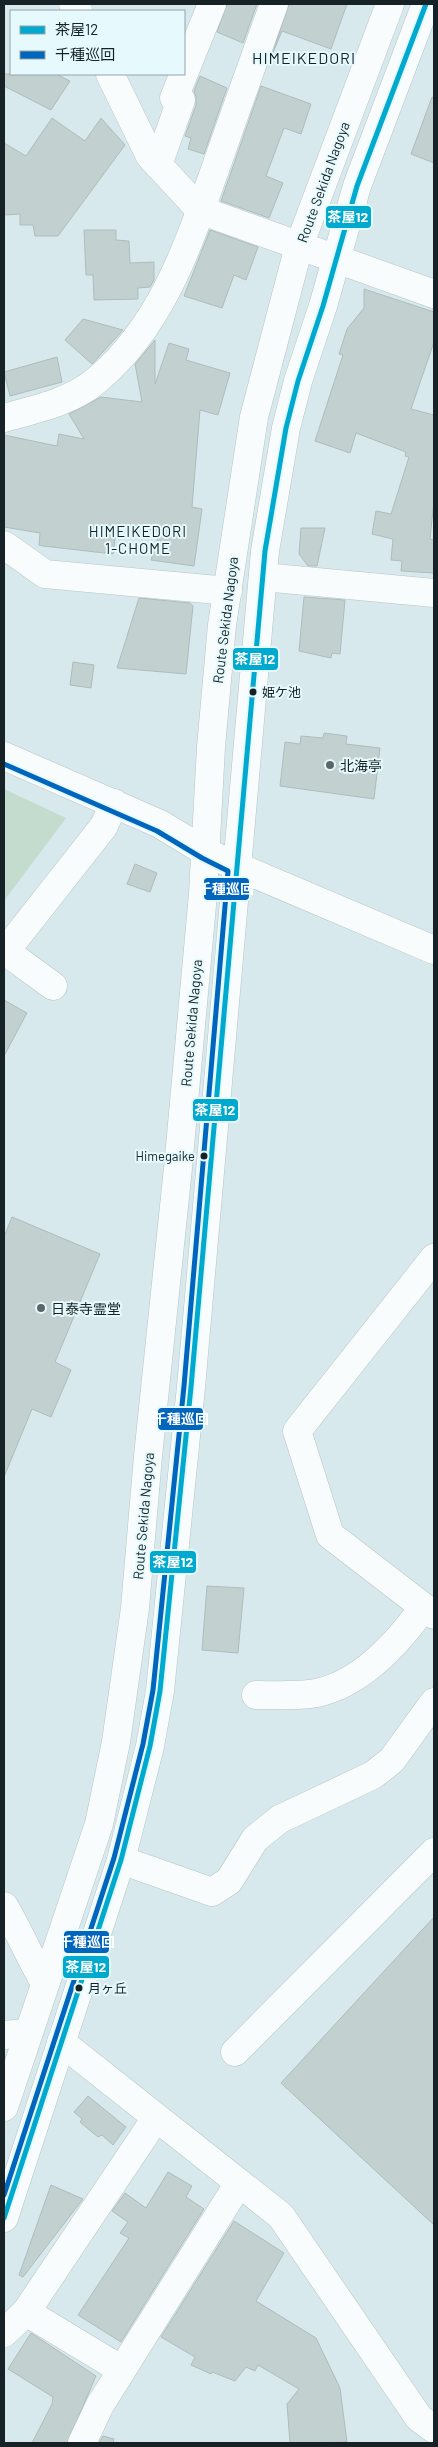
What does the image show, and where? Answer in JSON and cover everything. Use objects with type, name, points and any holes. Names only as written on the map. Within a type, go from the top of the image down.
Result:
[{"type":"main road","points":[[185,71],[212,4]]},
{"type":"main road","points":[[4,418],[58,404],[96,381],[127,352],[157,309],[175,276],[274,4]]},
{"type":"main road","name":"Route Sekida Nagoya","points":[[4,2107],[15,2034],[45,1983],[99,1824],[116,1742],[135,1608],[206,852],[212,738],[228,590],[254,417],[299,246],[390,4]]},
{"type":"main road","points":[[4,2218],[121,1860],[150,1746],[160,1691],[190,1396],[263,577],[286,428],[357,186],[426,4]]},
{"type":"main road","points":[[110,75],[150,156],[200,210],[434,294]]},
{"type":"main road","points":[[158,165],[181,100],[174,98],[183,75]]},
{"type":"main road","points":[[4,545],[45,574],[228,590]]},
{"type":"main road","points":[[263,577],[434,593]]},
{"type":"main road","points":[[4,756],[160,824],[206,852],[236,866],[434,950]]},
{"type":"main road","points":[[53,986],[4,952],[104,826],[114,803]]},
{"type":"main road","points":[[256,1695],[312,1694],[351,1679],[382,1656],[408,1629],[429,1611],[330,1534],[297,1431],[434,1258]]},
{"type":"main road","points":[[121,1860],[212,1892],[229,1881],[255,1839],[280,1819],[373,1775],[392,1760],[434,1702]]},
{"type":"main road","points":[[235,2052],[434,1852]]},
{"type":"main road","points":[[4,1906],[21,1936],[28,1955],[45,1983]]},
{"type":"main road","points":[[61,2042],[281,2216],[419,2418],[434,2429]]},
{"type":"main road","points":[[4,2333],[26,2312],[156,2118]]},
{"type":"main road","points":[[82,2443],[100,2405],[239,2183]]},
{"type":"main road","points":[[26,2312],[122,2370]]},
{"type":"green space","points":[[4,789],[66,818],[4,901]]},
{"type":"building","points":[[227,4],[257,4],[243,43],[217,32]]},
{"type":"building","points":[[289,4],[347,4],[331,49],[282,31],[272,55]]},
{"type":"building","points":[[4,74],[58,75],[70,81],[51,110],[4,86]]},
{"type":"building","points":[[200,76],[227,88],[204,154],[188,149],[191,138],[185,136],[196,105],[194,91]]},
{"type":"building","points":[[261,86],[311,104],[301,134],[284,128],[266,176],[283,183],[269,218],[221,201]]},
{"type":"building","points":[[432,97],[434,98],[434,163],[411,154]]},
{"type":"building","points":[[52,118],[85,141],[101,118],[125,145],[58,236],[35,236],[33,225],[20,225],[20,214],[4,215],[4,143],[26,156]]},
{"type":"building","points":[[84,230],[116,230],[116,240],[129,241],[130,263],[154,262],[154,280],[150,287],[138,288],[138,299],[94,300],[93,275],[86,275]]},
{"type":"building","points":[[210,230],[258,247],[246,280],[234,275],[222,308],[184,296]]},
{"type":"building","points":[[364,289],[434,312],[434,342],[411,409],[434,415],[434,500],[430,539],[434,540],[434,573],[401,571],[402,561],[391,560],[393,539],[372,534],[376,511],[391,514],[409,457],[405,456],[406,452],[356,433],[350,453],[315,441],[343,355],[339,354],[347,329],[364,308]]},
{"type":"building","points":[[83,319],[123,330],[92,364],[65,340]]},
{"type":"building","points":[[155,340],[155,384],[169,343],[189,349],[186,360],[230,373],[218,415],[200,410],[192,507],[202,509],[194,566],[151,560],[160,531],[117,524],[113,554],[43,546],[39,545],[40,533],[4,527],[4,435],[57,446],[59,434],[84,439],[69,414],[101,397],[142,402],[135,364]]},
{"type":"building","points":[[57,357],[62,382],[10,396],[4,372]]},
{"type":"building","points":[[301,528],[325,528],[317,566],[308,566],[299,554]]},
{"type":"building","points":[[304,597],[345,600],[340,654],[332,653],[331,658],[299,651]]},
{"type":"building","points":[[139,598],[190,603],[193,606],[186,674],[117,668]]},
{"type":"building","points":[[73,662],[94,665],[91,688],[70,685]]},
{"type":"building","name":"北海亭","points":[[324,733],[347,736],[346,744],[380,748],[374,799],[280,786],[285,742],[300,744],[301,736],[323,738]]},
{"type":"building","points":[[135,864],[157,873],[150,892],[127,884]]},
{"type":"building","points":[[4,1000],[27,1013],[4,1056]]},
{"type":"building","name":"日泰寺霊堂","points":[[12,1217],[100,1254],[55,1362],[71,1370],[51,1417],[32,1409],[4,1477],[4,1237]]},
{"type":"building","points":[[207,1586],[244,1588],[238,1653],[202,1650]]},
{"type":"building","points":[[434,1917],[434,2225],[281,2083]]},
{"type":"building","points":[[88,2096],[126,2127],[113,2145],[102,2135],[98,2137],[80,2122],[82,2119],[74,2112]]},
{"type":"building","points":[[168,2172],[192,2186],[186,2197],[204,2209],[121,2342],[78,2315],[129,2238],[120,2233],[128,2222],[112,2211],[125,2193],[146,2208]]},
{"type":"building","points":[[51,2185],[83,2199],[23,2277],[19,2275]]},
{"type":"building","points":[[234,2221],[284,2253],[256,2301],[316,2338],[340,2388],[347,2442],[290,2443],[287,2404],[299,2389],[258,2365],[255,2371],[246,2367],[235,2381],[212,2372],[211,2374],[191,2365],[195,2357],[161,2337]]},
{"type":"building","points":[[31,2333],[96,2376],[67,2443],[32,2443],[52,2404],[53,2397],[8,2369]]},
{"type":"building","points":[[103,2436],[114,2439],[113,2443],[99,2443]]},
{"type":"transit line","name":"茶屋12","points":[[4,2218],[121,1860],[150,1746],[160,1691],[191,1387],[265,551],[286,428],[298,381],[323,306],[357,186],[426,4]]},
{"type":"transit line","name":"千種巡回","points":[[4,764],[157,831],[228,871],[184,1386],[153,1690],[143,1744],[114,1858],[4,2195]]},
{"type":"place","name":"姫ケ池","points":[[253,692]]},
{"type":"place","name":"北海亭","points":[[330,765]]},
{"type":"place","name":"Himegaike","points":[[204,1156]]},
{"type":"place","name":"日泰寺霊堂","points":[[41,1308]]},
{"type":"place","name":"月ヶ丘","points":[[79,1988]]},
{"type":"district","name":"HIMEIKEDORI","points":[[304,57]]},
{"type":"district","name":"HIMEIKEDORI 1-CHOME","points":[[138,540]]}]
